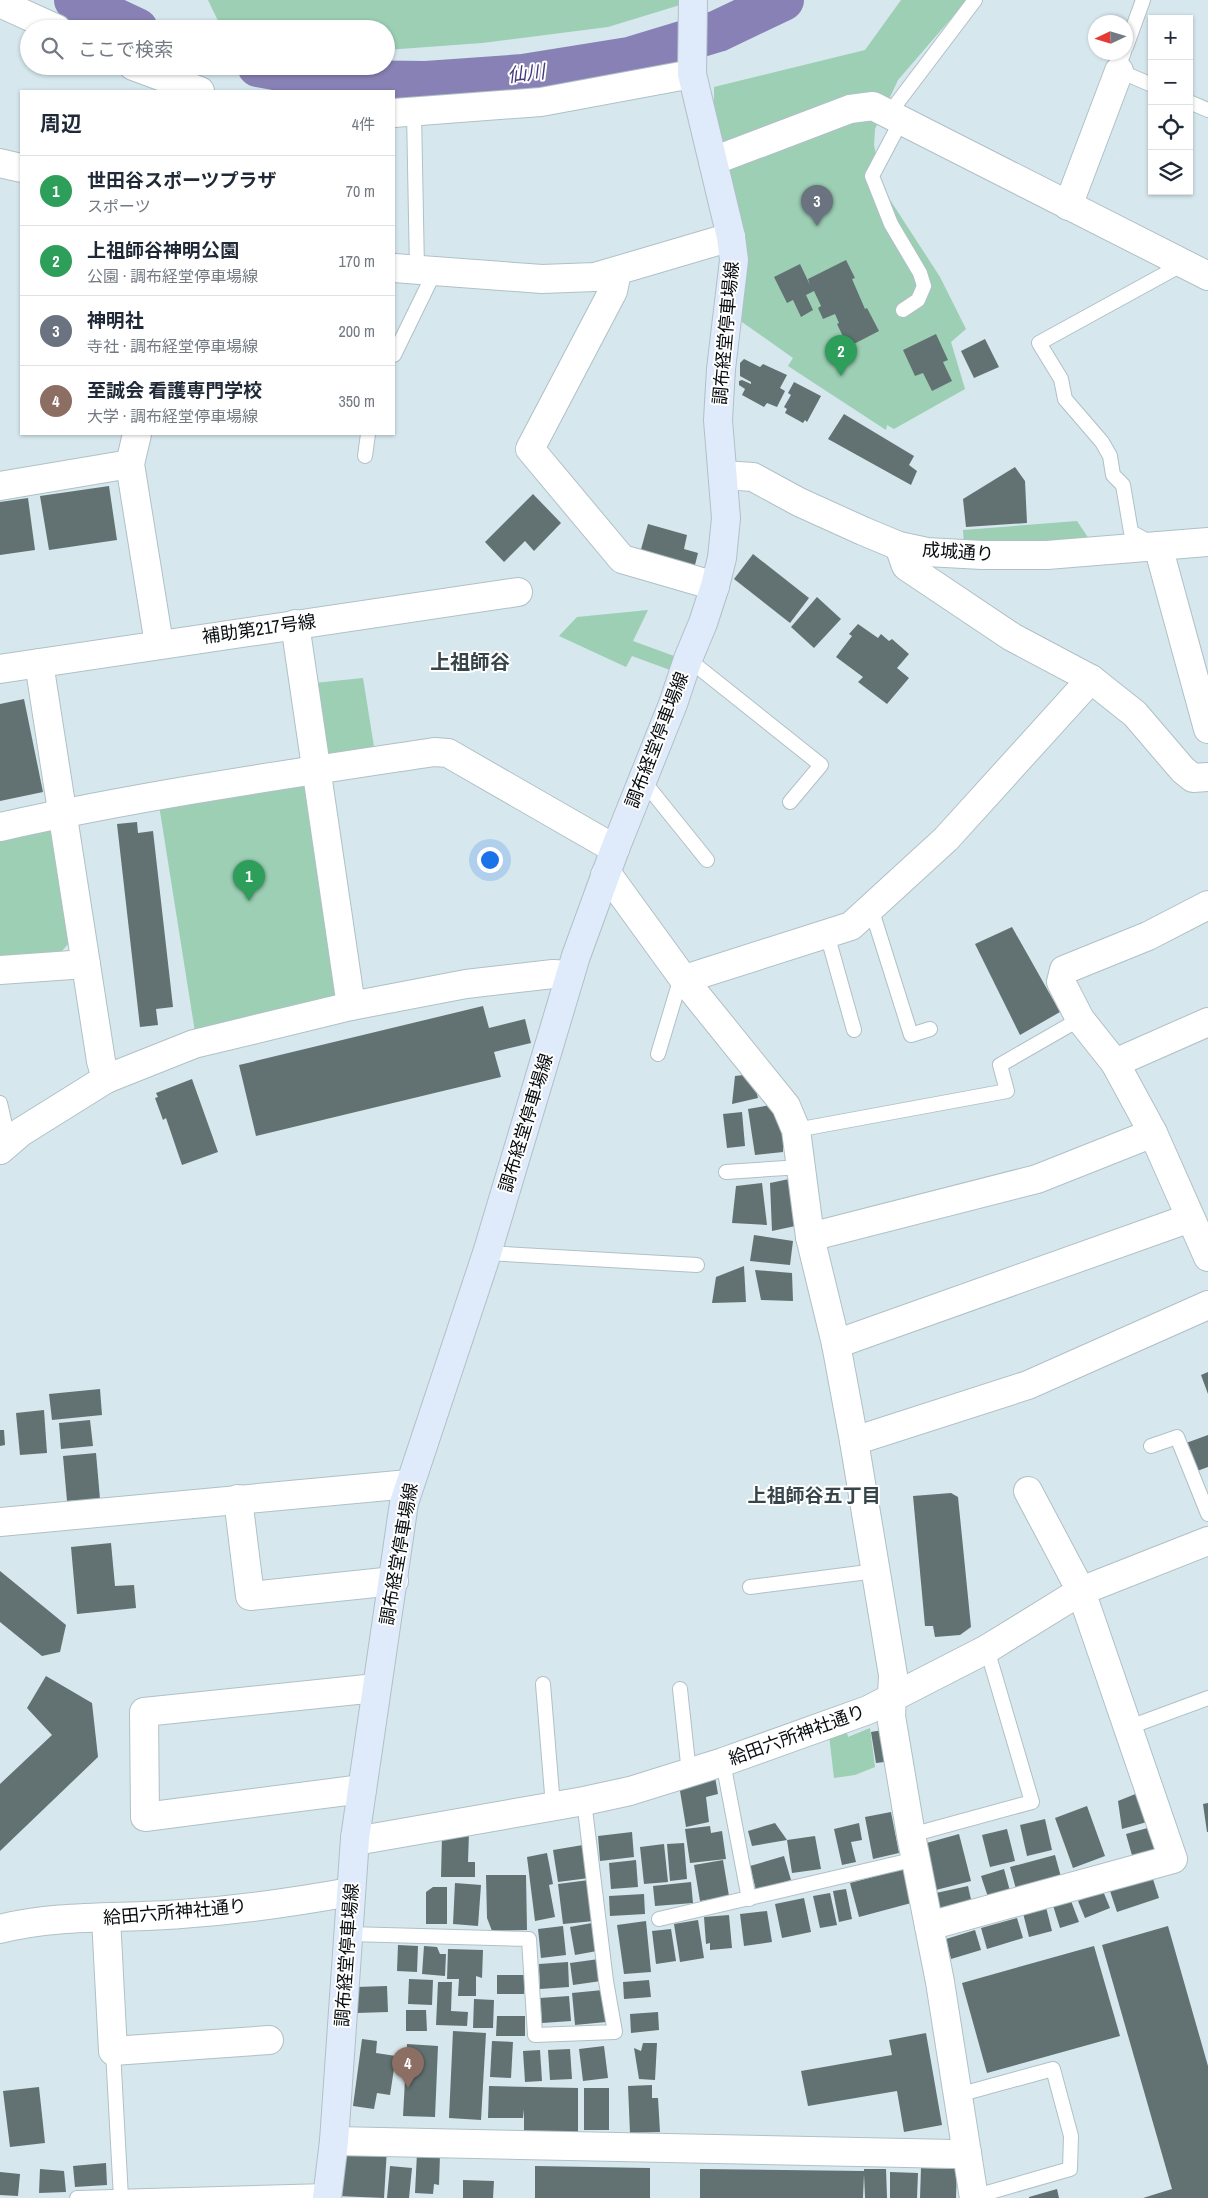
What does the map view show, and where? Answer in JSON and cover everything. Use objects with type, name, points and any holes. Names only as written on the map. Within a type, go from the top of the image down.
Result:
[{"type":"main road","name":"調布経堂停車場線","points":[[328,2195],[334,2141],[355,1838],[404,1503],[487,1253],[570,975],[614,849],[673,704],[688,659],[703,623],[722,558],[726,518],[718,420],[721,369],[734,260],[692,69],[693,4]]},
{"type":"street","points":[[0,3],[37,20]]},
{"type":"street","points":[[1068,206],[1122,60]]},
{"type":"street","points":[[404,112],[541,102],[692,69]]},
{"type":"street","points":[[157,75],[197,90]]},
{"type":"street","points":[[712,161],[850,109],[873,106],[1208,276]]},
{"type":"street","points":[[0,163],[20,168]]},
{"type":"street","points":[[415,270],[542,279],[595,277],[730,237]]},
{"type":"street","points":[[617,272],[613,291],[530,449],[622,559],[715,586]]},
{"type":"street","points":[[137,435],[130,464],[159,644]]},
{"type":"street","points":[[0,486],[130,464]]},
{"type":"street","name":"成城通り","points":[[723,475],[753,477],[799,502],[899,546],[928,552],[982,556],[1047,555],[1208,542]]},
{"type":"street","points":[[899,546],[906,566],[1012,637],[1091,679],[1135,714],[1183,770],[1193,778],[1208,777]]},
{"type":"street","points":[[1158,546],[1208,729]]},
{"type":"street","name":"補助第217号線","points":[[0,669],[518,592]]},
{"type":"street","points":[[295,624],[351,1006]]},
{"type":"street","points":[[39,663],[101,1061],[106,1079]]},
{"type":"street","points":[[684,980],[851,926],[946,839],[1091,679]]},
{"type":"street","points":[[0,828],[63,813],[315,770],[434,752],[448,753],[614,849]]},
{"type":"street","points":[[605,875],[612,879],[684,980],[786,1106],[796,1130],[810,1237],[836,1344],[876,1571],[893,1676],[891,1716],[958,2096],[973,2197]]},
{"type":"street","points":[[1208,905],[1148,936],[1064,970],[1062,982],[1080,1019],[1115,1063],[1153,1133],[1208,1257]]},
{"type":"street","points":[[0,970],[86,964]]},
{"type":"street","points":[[5,1146],[21,1132],[106,1079],[194,1044],[351,1006],[466,984],[552,974],[570,975]]},
{"type":"street","points":[[1115,1063],[1208,1022]]},
{"type":"street","points":[[810,1237],[1036,1179],[1153,1133]]},
{"type":"street","points":[[836,1344],[1190,1218]]},
{"type":"street","points":[[854,1441],[1028,1385],[1208,1305]]},
{"type":"street","points":[[0,1522],[409,1484]]},
{"type":"street","points":[[929,1926],[1172,1859],[1081,1591],[1028,1491]]},
{"type":"street","points":[[238,1499],[250,1596],[394,1581]]},
{"type":"street","name":"給田六所神社通り","points":[[355,1838],[367,1839],[584,1802],[630,1791],[723,1762],[868,1710],[987,1649],[1081,1591],[1208,1540]]},
{"type":"street","points":[[362,1789],[145,1817],[144,1712],[376,1688]]},
{"type":"street","name":"給田六所神社通り","points":[[0,1929],[26,1922],[55,1918],[106,1918],[182,1914],[350,1892]]},
{"type":"street","points":[[106,1918],[113,2051],[269,2040]]},
{"type":"street","points":[[334,2141],[954,2154],[967,2152]]},
{"type":"lane","points":[[903,310],[918,300],[924,286],[920,273],[891,224],[872,176],[895,118],[975,0]]},
{"type":"lane","points":[[1133,28],[1143,0]]},
{"type":"lane","points":[[1126,60],[1148,81]]},
{"type":"lane","points":[[1193,104],[1208,110]]},
{"type":"lane","points":[[395,351],[415,270],[404,112]]},
{"type":"lane","points":[[1158,546],[1131,532],[1123,485],[1112,475],[1110,456],[1102,442],[1065,400],[1061,379],[1039,343],[1183,264]]},
{"type":"lane","points":[[365,456],[368,435]]},
{"type":"lane","points":[[688,659],[821,765],[790,802]]},
{"type":"lane","points":[[640,785],[649,788],[707,860]]},
{"type":"lane","points":[[871,908],[911,1035],[930,1029]]},
{"type":"lane","points":[[827,934],[854,1030]]},
{"type":"lane","points":[[658,1054],[679,984],[684,980]]},
{"type":"lane","points":[[796,1130],[1008,1091],[1000,1066],[1080,1019]]},
{"type":"lane","points":[[0,1103],[5,1146]]},
{"type":"lane","points":[[726,1172],[801,1167]]},
{"type":"lane","points":[[487,1253],[697,1265]]},
{"type":"lane","points":[[1151,1446],[1177,1437],[1208,1514]]},
{"type":"lane","points":[[750,1587],[876,1571]]},
{"type":"lane","points":[[659,1919],[749,1899],[914,1847],[1032,1802],[987,1649]]},
{"type":"lane","points":[[543,1684],[554,1806]]},
{"type":"lane","points":[[680,1689],[689,1773]]},
{"type":"lane","points":[[1127,1728],[1208,1698]]},
{"type":"lane","points":[[723,1762],[749,1899]]},
{"type":"lane","points":[[349,1934],[529,1939],[535,2036],[615,2032],[606,1982],[584,1802]]},
{"type":"lane","points":[[113,2051],[121,2197]]},
{"type":"lane","points":[[958,2096],[1053,2069],[1071,2136],[1070,2169],[973,2197]]},
{"type":"lane","points":[[77,2198],[328,2195]]},
{"type":"green space","points":[[208,0],[679,0],[680,5],[608,27],[482,43],[395,49],[395,20],[218,20]]},
{"type":"green space","points":[[901,0],[967,0],[898,80],[875,129],[874,145],[883,189],[940,277],[966,329],[951,342],[965,389],[894,429],[887,425],[886,430],[788,366],[793,358],[742,322],[743,256],[714,105],[714,87],[865,50]]},
{"type":"green space","points":[[1077,521],[1089,539],[1013,545],[964,544],[963,530]]},
{"type":"green space","points":[[648,610],[633,641],[674,656],[670,670],[632,656],[626,667],[559,636],[577,617]]},
{"type":"green space","points":[[363,678],[375,753],[332,758],[325,751],[314,683]]},
{"type":"green space","points":[[305,779],[340,997],[195,1032],[159,805]]},
{"type":"green space","points":[[48,829],[58,834],[70,942],[60,953],[0,957],[0,840]]},
{"type":"green space","points":[[870,1728],[875,1767],[855,1775],[834,1778],[829,1735],[846,1729],[848,1737]]},
{"type":"building","points":[[846,260],[855,278],[852,279],[865,309],[867,308],[879,331],[848,347],[837,324],[839,323],[835,314],[823,319],[818,308],[821,306],[814,291],[806,295],[813,310],[801,317],[793,300],[787,303],[774,277],[800,264],[810,285],[808,279]]},
{"type":"building","points":[[936,334],[948,360],[943,362],[952,381],[932,391],[923,373],[915,376],[903,350]]},
{"type":"building","points":[[985,339],[999,367],[974,378],[961,351]]},
{"type":"building","points":[[744,359],[760,367],[763,364],[787,375],[780,388],[785,391],[777,407],[767,403],[764,407],[742,395],[745,389],[739,385],[739,381],[742,380],[751,384],[751,382],[740,376],[740,363]]},
{"type":"building","points":[[794,382],[821,396],[807,422],[805,420],[803,423],[785,413],[787,409],[784,407],[791,395],[788,393]]},
{"type":"building","points":[[844,414],[914,456],[909,465],[917,471],[911,485],[828,439]]},
{"type":"building","points":[[1015,467],[1025,481],[1027,523],[966,527],[963,499]]},
{"type":"building","points":[[109,486],[117,540],[49,550],[40,496]]},
{"type":"building","points":[[533,494],[561,523],[534,551],[525,541],[504,562],[485,542]]},
{"type":"building","points":[[28,498],[35,550],[0,555],[0,502]]},
{"type":"building","points":[[648,524],[687,535],[684,549],[698,553],[694,569],[640,553]]},
{"type":"building","points":[[753,554],[809,598],[790,623],[734,579]]},
{"type":"building","points":[[817,597],[841,619],[814,648],[791,627]]},
{"type":"building","points":[[858,624],[878,638],[881,634],[889,641],[892,639],[909,654],[897,668],[909,678],[887,704],[858,682],[863,677],[836,657],[852,636],[849,634]]},
{"type":"building","points":[[24,699],[43,792],[0,801],[0,704]]},
{"type":"building","points":[[137,822],[138,833],[153,831],[173,1007],[156,1009],[158,1025],[140,1027],[117,824]]},
{"type":"building","points":[[1012,927],[1060,1012],[1020,1035],[975,944]]},
{"type":"building","points":[[483,1006],[489,1028],[525,1019],[531,1043],[494,1052],[501,1077],[256,1136],[239,1065]]},
{"type":"building","points":[[752,1074],[758,1098],[732,1104],[735,1076]]},
{"type":"building","points":[[192,1079],[218,1152],[182,1165],[166,1118],[163,1120],[155,1098],[158,1097],[156,1093]]},
{"type":"building","points":[[771,1105],[783,1122],[783,1152],[755,1155],[748,1109]]},
{"type":"building","points":[[742,1112],[745,1146],[727,1148],[723,1114]]},
{"type":"building","points":[[794,1178],[800,1225],[772,1231],[770,1183]]},
{"type":"building","points":[[762,1183],[767,1225],[732,1223],[736,1186]]},
{"type":"building","points":[[754,1235],[793,1241],[790,1265],[750,1261]]},
{"type":"building","points":[[744,1266],[746,1302],[712,1303],[716,1277]]},
{"type":"building","points":[[755,1270],[792,1273],[793,1301],[761,1300]]},
{"type":"building","points":[[1208,1372],[1208,1394],[1201,1375]]},
{"type":"building","points":[[100,1389],[102,1415],[52,1420],[49,1394]]},
{"type":"building","points":[[44,1410],[47,1453],[20,1455],[16,1413]]},
{"type":"building","points":[[90,1420],[93,1446],[61,1449],[59,1423]]},
{"type":"building","points":[[0,1430],[4,1430],[5,1445],[0,1446]]},
{"type":"building","points":[[1208,1435],[1208,1467],[1197,1471],[1186,1443]]},
{"type":"building","points":[[96,1453],[100,1499],[67,1501],[63,1456]]},
{"type":"building","points":[[951,1493],[958,1497],[971,1627],[960,1635],[935,1637],[933,1626],[925,1626],[913,1496]]},
{"type":"building","points":[[111,1543],[115,1586],[134,1585],[136,1608],[77,1614],[71,1547]]},
{"type":"building","points":[[0,1571],[66,1625],[60,1652],[42,1656],[0,1622]]},
{"type":"building","points":[[46,1676],[92,1703],[98,1757],[0,1851],[0,1784],[52,1735],[27,1708]]},
{"type":"building","points":[[888,1729],[892,1761],[876,1763],[871,1732]]},
{"type":"building","points":[[715,1777],[718,1794],[706,1797],[709,1822],[686,1827],[679,1785]]},
{"type":"building","points":[[1138,1793],[1147,1822],[1122,1829],[1118,1801]]},
{"type":"building","points":[[1208,1803],[1208,1832],[1207,1832],[1203,1804]]},
{"type":"building","points":[[1087,1806],[1105,1856],[1073,1868],[1055,1818]]},
{"type":"building","points":[[891,1812],[899,1853],[873,1859],[865,1817]]},
{"type":"building","points":[[1045,1819],[1052,1850],[1027,1856],[1020,1825]]},
{"type":"building","points":[[775,1823],[787,1840],[752,1846],[748,1831]]},
{"type":"building","points":[[859,1823],[862,1840],[851,1842],[856,1862],[842,1865],[834,1829]]},
{"type":"building","points":[[710,1826],[711,1833],[722,1831],[726,1859],[690,1863],[685,1829]]},
{"type":"building","points":[[1151,1827],[1159,1851],[1133,1859],[1126,1834]]},
{"type":"building","points":[[1007,1829],[1015,1861],[990,1867],[982,1835]]},
{"type":"building","points":[[632,1832],[634,1857],[600,1861],[598,1836]]},
{"type":"building","points":[[469,1833],[468,1862],[475,1862],[475,1877],[441,1877],[442,1836]]},
{"type":"building","points":[[959,1834],[971,1881],[936,1890],[923,1844]]},
{"type":"building","points":[[815,1836],[821,1869],[792,1873],[787,1840]]},
{"type":"building","points":[[684,1843],[687,1879],[670,1881],[667,1844]]},
{"type":"building","points":[[664,1844],[668,1882],[644,1884],[640,1847]]},
{"type":"building","points":[[583,1845],[589,1878],[558,1882],[553,1850]]},
{"type":"building","points":[[547,1853],[553,1884],[549,1885],[555,1917],[535,1921],[527,1857]]},
{"type":"building","points":[[1055,1855],[1061,1877],[1016,1889],[1010,1867]]},
{"type":"building","points":[[784,1856],[791,1880],[756,1890],[750,1866]]},
{"type":"building","points":[[636,1860],[638,1887],[611,1889],[609,1863]]},
{"type":"building","points":[[723,1860],[729,1896],[700,1901],[694,1865]]},
{"type":"building","points":[[907,1868],[915,1902],[859,1917],[850,1883]]},
{"type":"building","points":[[1004,1869],[1010,1891],[988,1897],[981,1876]]},
{"type":"building","points":[[486,1875],[526,1875],[527,1930],[492,1931],[487,1918]]},
{"type":"building","points":[[1152,1876],[1159,1898],[1117,1912],[1110,1891]]},
{"type":"building","points":[[589,1880],[594,1921],[563,1924],[558,1884]]},
{"type":"building","points":[[691,1882],[693,1903],[655,1906],[653,1886]]},
{"type":"building","points":[[455,1883],[481,1885],[478,1926],[453,1924]]},
{"type":"building","points":[[968,1886],[972,1904],[940,1911],[936,1893]]},
{"type":"building","points":[[433,1887],[447,1887],[447,1924],[426,1924],[426,1892]]},
{"type":"building","points":[[846,1889],[852,1919],[839,1922],[833,1891]]},
{"type":"building","points":[[1103,1891],[1110,1908],[1085,1918],[1078,1901]]},
{"type":"building","points":[[830,1893],[837,1925],[820,1928],[813,1896]]},
{"type":"building","points":[[1068,1893],[1079,1922],[1060,1928],[1051,1899]]},
{"type":"building","points":[[644,1894],[645,1914],[610,1916],[609,1896]]},
{"type":"building","points":[[804,1898],[811,1932],[782,1938],[775,1904]]},
{"type":"building","points":[[1046,1907],[1052,1931],[1029,1937],[1023,1913]]},
{"type":"building","points":[[767,1911],[772,1942],[744,1946],[740,1914]]},
{"type":"building","points":[[729,1915],[732,1948],[710,1950],[710,1943],[706,1944],[704,1917]]},
{"type":"building","points":[[1017,1918],[1023,1938],[987,1949],[981,1928]]},
{"type":"building","points":[[698,1920],[704,1958],[680,1962],[674,1924]]},
{"type":"building","points":[[646,1921],[651,1972],[624,1974],[617,1925]]},
{"type":"building","points":[[592,1923],[597,1951],[575,1955],[570,1927]]},
{"type":"building","points":[[563,1926],[566,1955],[541,1958],[538,1929]]},
{"type":"building","points":[[1168,1926],[1208,2066],[1208,2198],[1143,2198],[1172,2189],[1102,1945]]},
{"type":"building","points":[[671,1929],[676,1961],[656,1964],[652,1931]]},
{"type":"building","points":[[975,1930],[981,1950],[951,1959],[946,1939]]},
{"type":"building","points":[[398,1945],[418,1946],[417,1972],[397,1971]]},
{"type":"building","points":[[424,1946],[437,1947],[440,1954],[446,1954],[445,1976],[422,1974]]},
{"type":"building","points":[[1094,1946],[1120,2036],[987,2073],[962,1983]]},
{"type":"building","points":[[448,1949],[483,1950],[482,1978],[476,1976],[476,1996],[458,1996],[459,1979],[447,1979]]},
{"type":"building","points":[[599,1959],[601,1981],[573,1985],[570,1963]]},
{"type":"building","points":[[568,1962],[569,1987],[540,1989],[539,1964]]},
{"type":"building","points":[[497,1975],[524,1975],[524,1994],[497,1994]]},
{"type":"building","points":[[409,1979],[433,1980],[432,2005],[408,2004]]},
{"type":"building","points":[[649,1980],[651,1997],[624,1999],[623,1982]]},
{"type":"building","points":[[438,1982],[452,1982],[451,2011],[468,2012],[467,2026],[436,2025]]},
{"type":"building","points":[[387,1986],[388,2012],[357,2013],[356,1987]]},
{"type":"building","points":[[603,1990],[606,2022],[575,2025],[572,1993]]},
{"type":"building","points":[[569,1996],[571,2021],[542,2023],[540,1998]]},
{"type":"building","points":[[474,1999],[494,2000],[493,2028],[473,2028]]},
{"type":"building","points":[[406,2010],[426,2010],[427,2031],[406,2031]]},
{"type":"building","points":[[658,2012],[659,2030],[631,2033],[630,2014]]},
{"type":"building","points":[[497,2016],[525,2016],[525,2036],[496,2036]]},
{"type":"building","points":[[453,2031],[486,2033],[481,2120],[449,2118]]},
{"type":"building","points":[[926,2033],[942,2125],[904,2132],[897,2091],[808,2106],[801,2071],[892,2055],[889,2040]]},
{"type":"building","points":[[362,2039],[377,2041],[376,2053],[396,2056],[390,2095],[377,2093],[374,2109],[353,2106]]},
{"type":"building","points":[[492,2041],[513,2042],[511,2078],[490,2077]]},
{"type":"building","points":[[643,2043],[657,2043],[655,2080],[639,2079],[634,2048],[641,2051]]},
{"type":"building","points":[[407,2044],[438,2046],[435,2117],[403,2116]]},
{"type":"building","points":[[604,2046],[608,2078],[583,2081],[579,2049]]},
{"type":"building","points":[[570,2049],[572,2079],[550,2080],[548,2050]]},
{"type":"building","points":[[540,2050],[542,2081],[525,2082],[523,2051]]},
{"type":"building","points":[[652,2085],[652,2098],[658,2098],[660,2132],[630,2133],[628,2086]]},
{"type":"building","points":[[489,2086],[578,2088],[578,2136],[524,2135],[524,2109],[523,2118],[488,2118]]},
{"type":"building","points":[[39,2087],[45,2143],[10,2147],[3,2091]]},
{"type":"building","points":[[584,2088],[609,2088],[609,2130],[584,2130]]},
{"type":"building","points":[[341,2146],[387,2149],[384,2198],[337,2196]]},
{"type":"building","points":[[417,2153],[440,2155],[439,2185],[434,2184],[433,2194],[415,2193]]},
{"type":"building","points":[[106,2163],[107,2185],[75,2187],[73,2166]]},
{"type":"building","points":[[390,2166],[412,2168],[409,2198],[387,2198]]},
{"type":"building","points":[[535,2166],[650,2168],[650,2198],[535,2198]]},
{"type":"building","points":[[921,2168],[957,2169],[956,2198],[920,2198]]},
{"type":"building","points":[[40,2169],[64,2171],[66,2192],[39,2193]]},
{"type":"building","points":[[700,2169],[864,2171],[864,2169],[886,2169],[887,2198],[865,2198],[864,2174],[863,2198],[700,2198]]},
{"type":"building","points":[[0,2172],[20,2174],[18,2196],[0,2195]]},
{"type":"building","points":[[890,2172],[918,2173],[917,2198],[890,2198]]},
{"type":"building","points":[[463,2180],[494,2181],[493,2198],[463,2198]]},
{"type":"building","points":[[1057,2189],[1059,2198],[1029,2198],[1029,2197]]},
{"type":"waterway","name":"仙川","points":[[75,0],[118,20]]},
{"type":"waterway","name":"仙川","points":[[308,75],[341,81],[426,82],[523,75],[629,58],[718,31],[783,0]]},
{"type":"place","name":"神明社","points":[[817,226]]},
{"type":"place","name":"上祖師谷神明公園","points":[[841,376]]},
{"type":"place","name":"世田谷スポーツプラザ","points":[[249,901]]},
{"type":"place","name":"至誠会 看護専門学校","points":[[408,2088]]},
{"type":"district","name":"上祖師谷","points":[[470,662]]},
{"type":"district","name":"上祖師谷五丁目","points":[[814,1495]]}]
